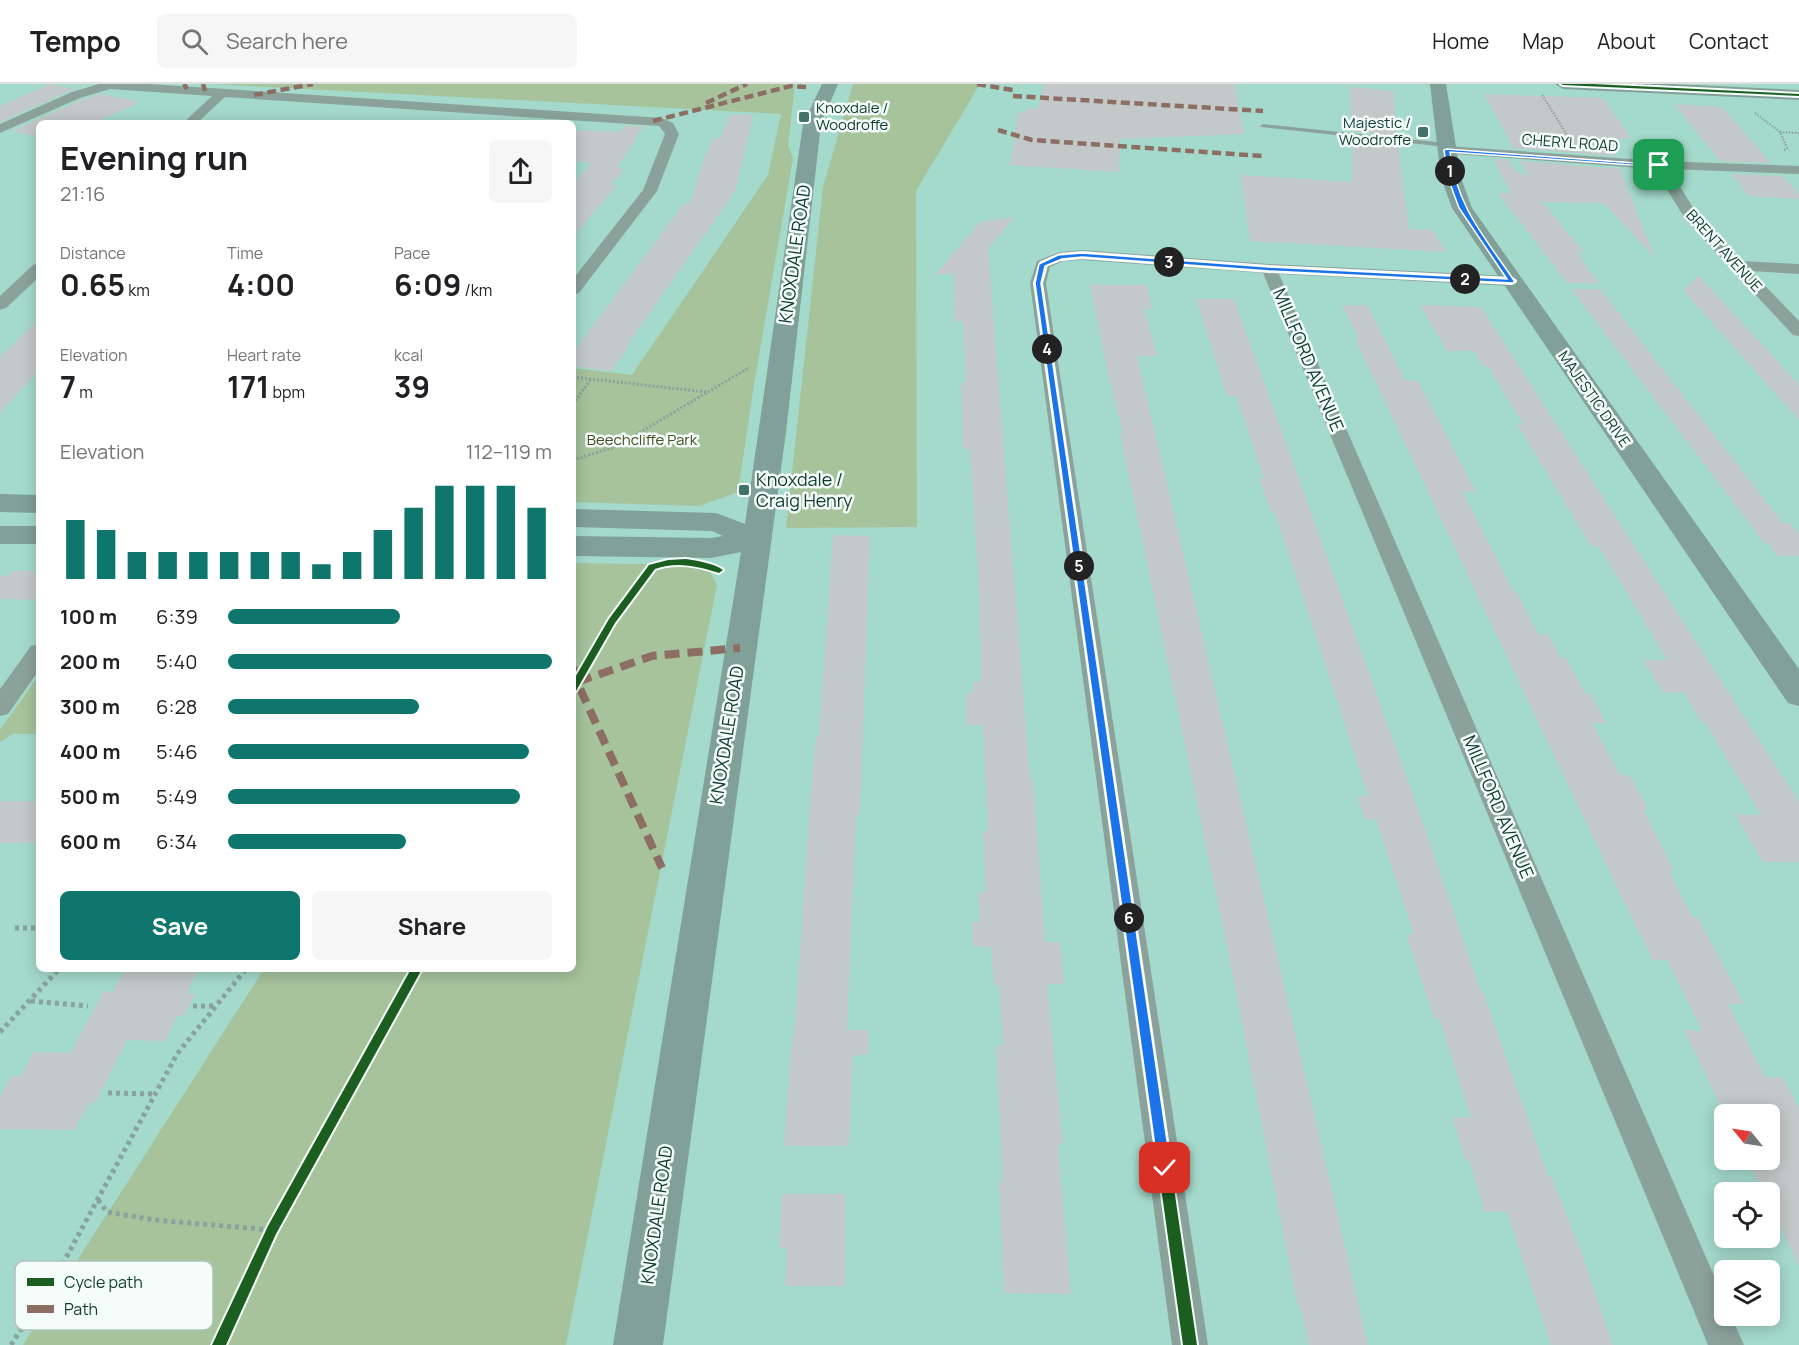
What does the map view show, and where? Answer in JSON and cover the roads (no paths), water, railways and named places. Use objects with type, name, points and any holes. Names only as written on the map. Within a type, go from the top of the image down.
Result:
[{"type":"street","name":"KNOXDALE ROAD","points":[[808,84],[806,106],[812,124]]},
{"type":"street","name":"KNOXDALE ROAD","points":[[638,1345],[773,432],[812,124],[830,84]]},
{"type":"street","name":"MAJESTIC DRIVE","points":[[1438,84],[1450,178],[1462,208],[1799,694]]},
{"type":"street","points":[[1563,84],[1799,95]]},
{"type":"street","points":[[0,129],[76,95],[109,85],[662,122],[668,126],[672,134],[650,191],[576,286]]},
{"type":"street","points":[[192,120],[222,93]]},
{"type":"street","name":"CHERYL ROAD","points":[[1446,147],[1659,165],[1799,170]]},
{"type":"street","name":"BRENT AVENUE","points":[[1659,165],[1690,217],[1799,331]]},
{"type":"street","points":[[1190,1345],[1038,283],[1042,264],[1060,257],[1082,255],[1269,269],[1512,282]]},
{"type":"street","points":[[1736,265],[1799,269]]},
{"type":"street","name":"MILLFORD AVENUE","points":[[1269,269],[1726,1345]]},
{"type":"street","points":[[0,305],[36,271]]},
{"type":"street","points":[[0,503],[36,504]]},
{"type":"street","points":[[576,518],[716,522],[756,538]]},
{"type":"street","points":[[0,535],[36,535]]},
{"type":"street","points":[[576,546],[711,548],[756,538]]},
{"type":"street","points":[[0,707],[36,656]]},
{"type":"lane","points":[[1263,126],[1446,147]]},
{"type":"place","name":"Knoxdale / Woodroffe","points":[[804,117]]},
{"type":"place","name":"Majestic / Woodroffe","points":[[1423,132]]},
{"type":"place","name":"Knoxdale / Craig Henry","points":[[744,490]]},
{"type":"park label","name":"Beechcliffe Park","points":[[642,440]]}]
